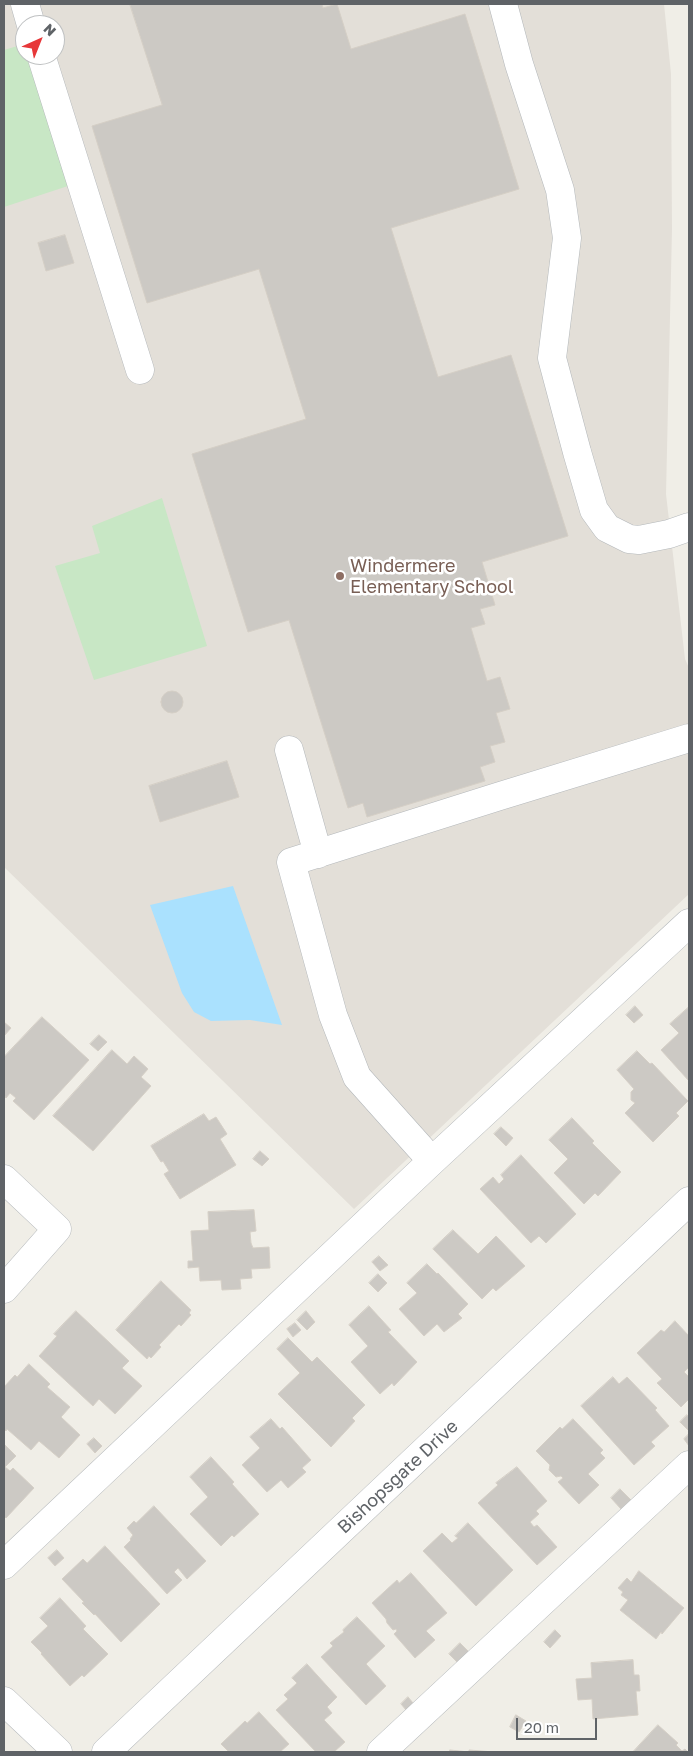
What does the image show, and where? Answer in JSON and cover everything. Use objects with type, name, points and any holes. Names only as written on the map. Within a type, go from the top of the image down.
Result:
[{"type":"street","points":[[503,4],[519,64],[560,190],[564,208],[566,238],[552,358],[594,510],[607,528],[628,539],[640,540],[689,528]]},
{"type":"street","points":[[44,65],[140,370]]},
{"type":"street","points":[[432,1161],[357,1077],[333,1015],[291,862],[689,738]]},
{"type":"street","points":[[288,750],[318,854]]},
{"type":"street","points":[[4,1565],[432,1161],[689,923]]},
{"type":"street","points":[[4,1179],[57,1229],[4,1289]]},
{"type":"street","name":"Bishopsgate Drive","points":[[106,1752],[689,1201]]},
{"type":"street","points":[[381,1752],[689,1464]]},
{"type":"street","points":[[4,1701],[58,1752]]},
{"type":"shaded area","name":"Windermere Elementary School","points":[[4,4],[664,4],[671,74],[672,229],[666,494],[685,659],[689,668],[689,894],[354,1209],[4,867]]},
{"type":"green space","points":[[15,47],[15,65],[30,65],[68,186],[4,207],[4,50]]},
{"type":"green space","points":[[162,498],[207,646],[94,680],[55,566],[100,553],[92,526]]},
{"type":"water","points":[[233,886],[282,1025],[250,1020],[211,1021],[194,1012],[182,993],[150,905]]},
{"type":"building","name":"Windermere Elementary School","points":[[130,4],[322,4],[323,8],[337,4],[351,49],[465,14],[519,189],[391,228],[438,377],[511,355],[568,536],[482,562],[495,605],[480,609],[485,624],[471,628],[487,681],[500,677],[510,709],[496,713],[505,742],[490,746],[495,762],[480,767],[485,781],[367,817],[363,803],[348,808],[289,620],[248,632],[192,454],[306,419],[259,269],[147,303],[92,126],[162,105]]},
{"type":"building","points":[[65,235],[74,263],[46,271],[38,243]]},
{"type":"building","points":[[172,691],[180,694],[183,702],[180,710],[172,713],[164,710],[161,702],[164,694]]},
{"type":"building","points":[[227,761],[239,797],[160,822],[149,786]]},
{"type":"building","points":[[635,1006],[643,1015],[634,1023],[626,1015]]},
{"type":"building","points":[[689,1007],[689,1081],[661,1050],[679,1033],[670,1024]]},
{"type":"building","points":[[42,1017],[89,1060],[34,1120],[13,1101],[16,1098],[10,1093],[6,1098],[4,1095],[4,1057]]},
{"type":"building","points":[[4,1022],[11,1028],[4,1036]]},
{"type":"building","points":[[99,1035],[107,1042],[98,1051],[90,1044]]},
{"type":"building","points":[[112,1050],[127,1064],[134,1056],[148,1069],[141,1077],[151,1086],[93,1151],[53,1116]]},
{"type":"building","points":[[637,1051],[650,1064],[652,1063],[688,1101],[676,1113],[679,1116],[653,1142],[625,1113],[635,1103],[631,1100],[631,1092],[634,1089],[617,1070]]},
{"type":"building","points":[[204,1114],[209,1121],[216,1117],[227,1134],[220,1139],[236,1165],[180,1199],[164,1174],[169,1171],[151,1146]]},
{"type":"building","points":[[572,1118],[594,1141],[592,1143],[621,1172],[598,1196],[595,1193],[584,1204],[554,1173],[568,1159],[549,1140]]},
{"type":"building","points":[[501,1127],[513,1138],[506,1146],[494,1134]]},
{"type":"building","points":[[260,1151],[269,1159],[262,1166],[253,1159]]},
{"type":"building","points":[[521,1155],[576,1214],[546,1243],[539,1236],[531,1243],[480,1189],[493,1177],[499,1184],[504,1179],[501,1175]]},
{"type":"building","points":[[254,1210],[256,1231],[250,1232],[251,1243],[253,1248],[269,1247],[270,1268],[251,1269],[252,1278],[240,1279],[241,1289],[222,1290],[221,1280],[200,1281],[199,1267],[188,1268],[188,1261],[193,1261],[191,1231],[209,1230],[208,1212]]},
{"type":"building","points":[[453,1230],[478,1254],[496,1236],[525,1266],[496,1291],[493,1288],[482,1299],[433,1249]]},
{"type":"building","points":[[379,1256],[388,1265],[380,1271],[372,1262]]},
{"type":"building","points":[[427,1264],[468,1304],[458,1314],[462,1318],[444,1332],[437,1324],[424,1336],[399,1309],[417,1293],[407,1283]]},
{"type":"building","points":[[378,1274],[387,1283],[378,1292],[369,1283]]},
{"type":"building","points":[[161,1281],[191,1310],[189,1313],[191,1315],[181,1326],[179,1324],[159,1345],[161,1347],[151,1358],[149,1356],[147,1359],[116,1330]]},
{"type":"building","points":[[369,1306],[391,1330],[388,1332],[417,1362],[394,1386],[392,1383],[380,1394],[351,1362],[368,1346],[349,1325]]},
{"type":"building","points":[[76,1311],[129,1361],[122,1368],[142,1386],[115,1414],[99,1399],[93,1406],[39,1356],[57,1336],[54,1334]]},
{"type":"building","points":[[306,1311],[315,1322],[307,1330],[297,1320]]},
{"type":"building","points":[[675,1321],[689,1336],[689,1367],[684,1372],[689,1377],[689,1399],[681,1407],[657,1383],[662,1379],[637,1353],[661,1330],[664,1332]]},
{"type":"building","points":[[295,1323],[301,1330],[293,1337],[287,1329]]},
{"type":"building","points":[[288,1338],[312,1362],[317,1357],[365,1405],[352,1418],[355,1421],[331,1447],[278,1394],[300,1373],[277,1349]]},
{"type":"building","points":[[29,1364],[50,1384],[47,1387],[70,1407],[61,1417],[80,1435],[59,1458],[39,1441],[31,1450],[7,1429],[6,1431],[4,1429],[4,1387]]},
{"type":"building","points":[[613,1377],[619,1384],[627,1377],[657,1408],[655,1410],[669,1426],[651,1442],[655,1446],[634,1465],[581,1406]]},
{"type":"building","points":[[687,1415],[689,1418],[689,1431],[680,1422]]},
{"type":"building","points":[[271,1419],[280,1429],[282,1427],[311,1460],[302,1468],[306,1472],[288,1488],[281,1480],[267,1492],[242,1465],[260,1448],[250,1437]]},
{"type":"building","points":[[573,1419],[603,1450],[600,1453],[605,1458],[588,1474],[599,1485],[579,1504],[558,1482],[563,1478],[561,1476],[556,1477],[549,1470],[550,1465],[536,1451],[560,1427],[562,1429]]},
{"type":"building","points":[[688,1435],[689,1437],[689,1446],[684,1439]]},
{"type":"building","points":[[94,1438],[102,1446],[95,1453],[87,1444]]},
{"type":"building","points":[[4,1444],[16,1456],[5,1467],[10,1471],[13,1468],[34,1488],[6,1518],[4,1516]]},
{"type":"building","points":[[211,1457],[259,1514],[221,1546],[190,1514],[208,1497],[190,1477]]},
{"type":"building","points":[[517,1467],[547,1501],[536,1511],[539,1514],[530,1522],[534,1527],[537,1525],[557,1547],[537,1565],[478,1503],[498,1485],[496,1483]]},
{"type":"building","points":[[620,1489],[631,1500],[621,1509],[611,1498]]},
{"type":"building","points":[[154,1506],[206,1561],[187,1579],[178,1568],[174,1572],[182,1580],[167,1594],[124,1547],[133,1535],[127,1528],[134,1521],[136,1523]]},
{"type":"building","points":[[468,1523],[513,1570],[476,1606],[423,1551],[442,1533],[452,1543],[458,1538],[455,1536]]},
{"type":"building","points":[[105,1546],[160,1604],[121,1642],[82,1603],[84,1602],[62,1579],[83,1559],[87,1563]]},
{"type":"building","points":[[57,1550],[64,1558],[55,1566],[48,1558]]},
{"type":"building","points":[[639,1571],[684,1608],[656,1639],[620,1610],[628,1600],[621,1595],[623,1592],[618,1588],[627,1578],[631,1582]]},
{"type":"building","points":[[411,1573],[447,1613],[426,1631],[435,1640],[415,1658],[394,1634],[397,1631],[396,1629],[393,1630],[372,1603],[397,1580],[399,1583]]},
{"type":"building","points":[[60,1598],[86,1626],[83,1629],[108,1654],[84,1677],[82,1675],[70,1686],[31,1642],[48,1626],[40,1618]]},
{"type":"building","points":[[357,1617],[385,1646],[366,1664],[386,1686],[366,1705],[321,1657],[333,1646],[330,1643],[344,1632],[343,1630]]},
{"type":"building","points":[[555,1630],[561,1636],[550,1648],[544,1642]]},
{"type":"building","points":[[460,1643],[469,1652],[458,1663],[449,1654]]},
{"type":"building","points":[[633,1660],[634,1675],[639,1675],[640,1691],[636,1691],[638,1715],[593,1719],[592,1699],[578,1700],[576,1679],[592,1678],[591,1663]]},
{"type":"building","points":[[307,1664],[337,1697],[327,1707],[332,1713],[324,1720],[345,1742],[334,1752],[316,1752],[276,1710],[288,1699],[284,1695],[297,1683],[292,1678]]},
{"type":"building","points":[[408,1697],[413,1703],[406,1710],[401,1704]]},
{"type":"building","points":[[259,1712],[289,1744],[280,1752],[229,1752],[221,1744],[245,1721],[247,1723]]},
{"type":"building","points":[[516,1715],[526,1721],[519,1732],[510,1727]]},
{"type":"building","points":[[658,1725],[678,1743],[676,1745],[682,1751],[685,1749],[688,1752],[633,1752]]},
{"type":"building","points":[[450,1750],[469,1752],[450,1752]]},
{"type":"building","points":[[469,1750],[494,1752],[469,1752]]},
{"type":"place","name":"Windermere Elementary School","points":[[340,576]]}]
